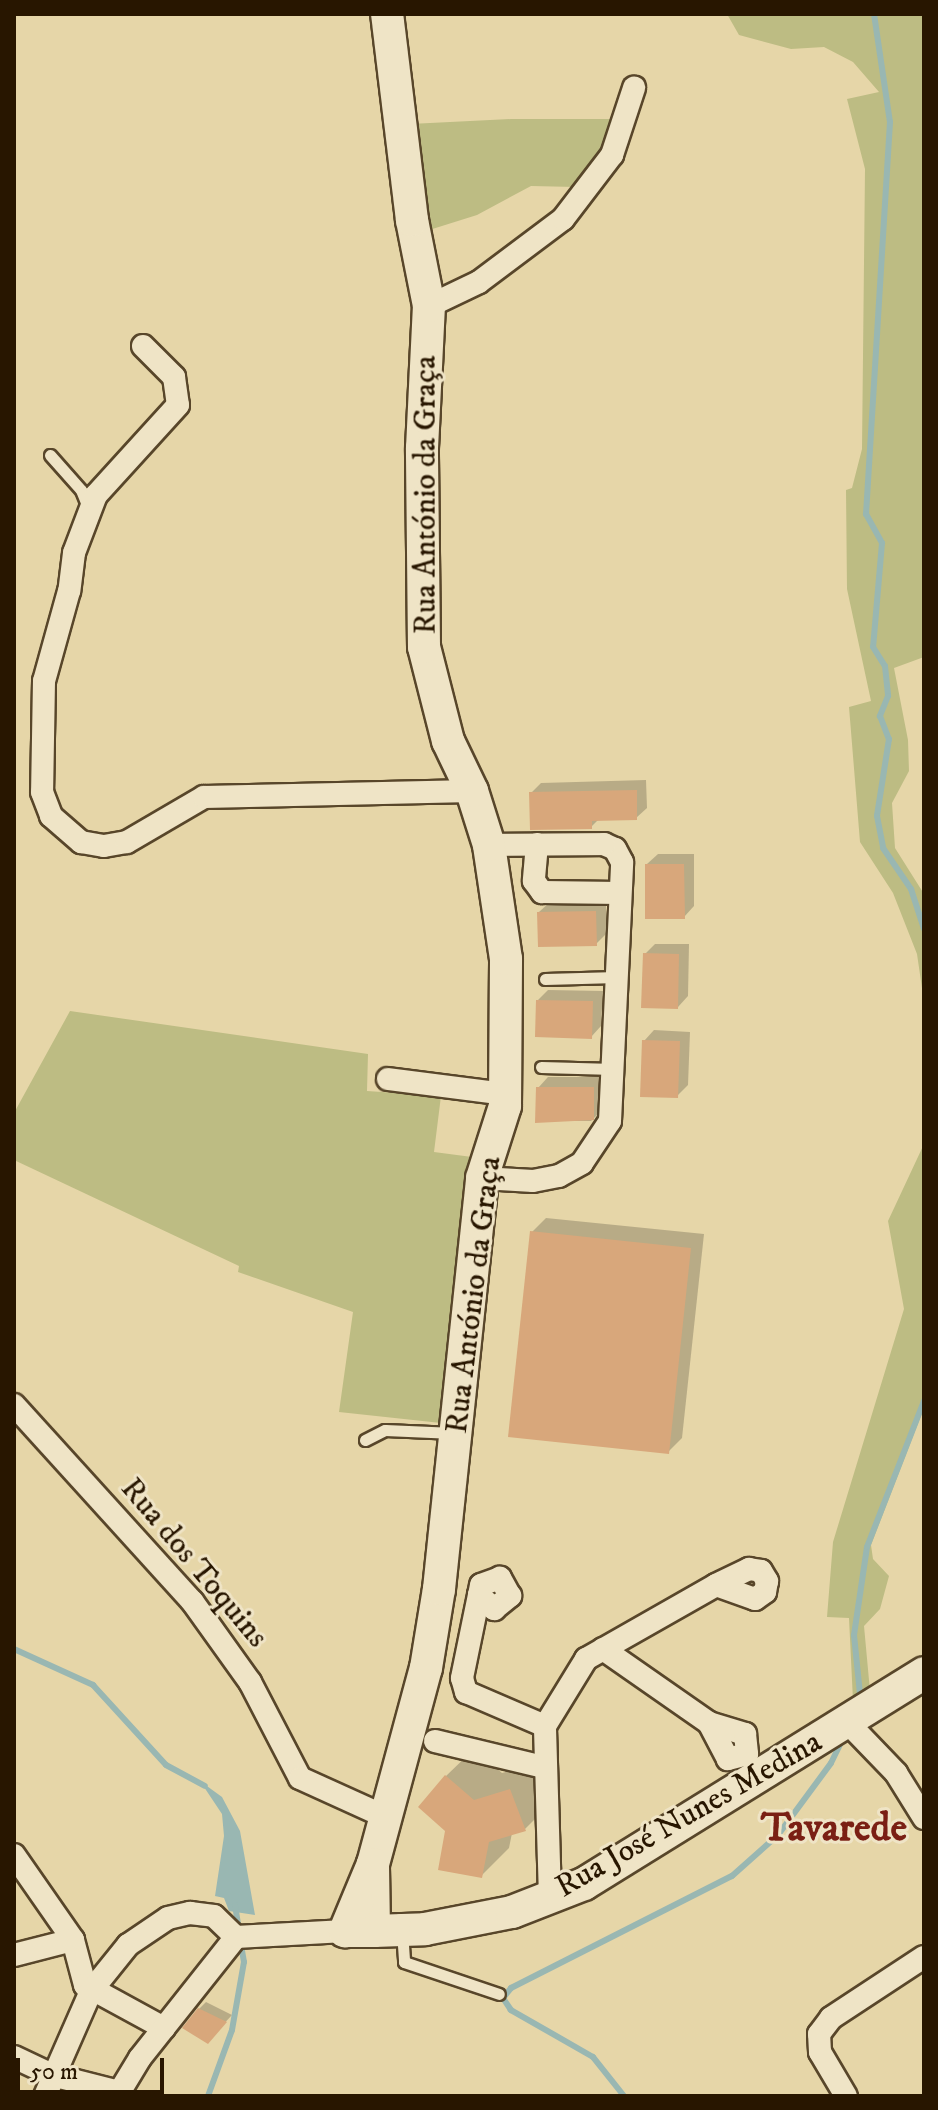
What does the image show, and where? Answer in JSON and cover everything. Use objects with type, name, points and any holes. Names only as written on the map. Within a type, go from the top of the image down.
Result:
[{"type":"street","name":"Rua António da Graça","points":[[374,1931],[373,1864],[388,1818],[426,1668],[482,1178],[505,1094],[506,959],[489,845],[472,791],[448,741],[424,647],[422,448],[429,306],[412,220],[387,14]]},
{"type":"street","points":[[429,306],[479,282],[563,219],[612,155],[624,132],[634,88]]},
{"type":"street","points":[[143,346],[174,377],[178,405],[89,508],[44,681],[42,792],[64,832],[104,846],[127,842],[204,797],[472,791]]},
{"type":"street","points":[[537,844],[534,881],[542,892],[620,893]]},
{"type":"street","points":[[482,1178],[533,1181],[559,1176],[582,1163],[610,1121],[615,1069],[622,862],[615,849],[604,844],[489,845]]},
{"type":"street","points":[[388,1079],[505,1094]]},
{"type":"street","name":"Rua dos Toquins","points":[[14,1405],[192,1601],[250,1682],[300,1778],[388,1818]]},
{"type":"street","points":[[550,1897],[543,1767],[545,1726],[575,1669],[603,1649],[716,1585]]},
{"type":"street","points":[[479,1595],[462,1678],[466,1692],[545,1726]]},
{"type":"street","points":[[603,1649],[709,1723]]},
{"type":"street","name":"Rua José Nunes Medina","points":[[374,1931],[512,1912],[584,1884],[924,1673]]},
{"type":"street","points":[[847,1722],[896,1773],[924,1818]]},
{"type":"street","points":[[435,1741],[543,1767]]},
{"type":"street","points":[[14,1855],[73,1940],[79,1972],[91,1991],[164,2028]]},
{"type":"street","points":[[48,2086],[91,1991],[128,1945],[168,1918],[214,1916],[236,1937],[374,1931]]},
{"type":"street","points":[[14,2057],[48,2086],[118,2094],[164,2028],[236,1937]]},
{"type":"street","points":[[14,1955],[73,1940]]},
{"type":"street","points":[[846,2096],[820,2052],[819,2034],[831,2018],[924,1957]]},
{"type":"lane","points":[[50,455],[81,490],[89,508]]},
{"type":"lane","points":[[545,979],[618,977]]},
{"type":"lane","points":[[541,1067],[615,1069]]},
{"type":"lane","points":[[365,1440],[385,1430],[455,1433]]},
{"type":"lane","points":[[374,1931],[404,1962],[499,1994]]},
{"type":"shaded area","points":[[727,14],[924,14],[924,657],[894,668],[908,740],[909,771],[892,803],[895,848],[924,894],[924,1002],[917,954],[893,893],[860,842],[849,707],[871,701],[847,589],[846,490],[852,488],[862,449],[865,169],[847,99],[879,92],[853,62],[824,47],[791,49],[739,35]]},
{"type":"shaded area","points":[[511,119],[624,119],[576,187],[531,186],[477,215],[426,231],[410,124]]},
{"type":"shaded area","points":[[70,1011],[368,1054],[367,1091],[441,1096],[434,1152],[472,1157],[441,1423],[339,1412],[353,1312],[238,1272],[239,1266],[14,1160],[14,1113]]},
{"type":"shaded area","points":[[924,1144],[924,1408],[871,1545],[873,1559],[889,1576],[880,1609],[864,1626],[870,1691],[853,1701],[849,1618],[827,1617],[833,1542],[904,1309],[888,1221]]},
{"type":"water","points":[[200,1781],[222,1797],[240,1831],[255,1915],[229,1911],[224,1898],[215,1896],[224,1836],[222,1814]]},
{"type":"building","points":[[637,790],[637,820],[592,821],[592,829],[530,830],[529,792]]},
{"type":"building","points":[[645,864],[684,864],[685,919],[645,919]]},
{"type":"building","points":[[596,911],[597,946],[538,947],[537,912]]},
{"type":"building","points":[[643,953],[679,954],[678,1009],[641,1008]]},
{"type":"building","points":[[536,1000],[593,1001],[592,1039],[535,1037]]},
{"type":"building","points":[[642,1040],[680,1041],[678,1098],[640,1097]]},
{"type":"building","points":[[536,1087],[594,1087],[594,1120],[535,1123]]},
{"type":"building","points":[[530,1231],[691,1248],[669,1454],[508,1437]]},
{"type":"building","points":[[445,1775],[474,1800],[510,1789],[526,1831],[489,1842],[482,1878],[438,1870],[445,1831],[418,1807]]},
{"type":"building","points":[[198,2008],[227,2022],[208,2044],[182,2028]]},
{"type":"waterway","points":[[874,14],[890,122],[866,514],[882,543],[873,647],[885,666],[888,696],[880,716],[889,739],[877,816],[883,848],[911,889],[924,929]]},
{"type":"waterway","points":[[860,1694],[854,1635],[867,1547],[924,1401]]},
{"type":"waterway","points":[[14,1649],[93,1685],[166,1765],[205,1786]]},
{"type":"waterway","points":[[624,2096],[593,2057],[511,2010],[503,1998],[511,1988],[732,1876],[778,1835],[831,1763],[842,1740]]},
{"type":"waterway","points":[[235,1905],[239,1929]]},
{"type":"waterway","points":[[208,2096],[232,2030],[244,1962],[240,1940]]},
{"type":"district","name":"Tavarede","points":[[834,1829]]}]
